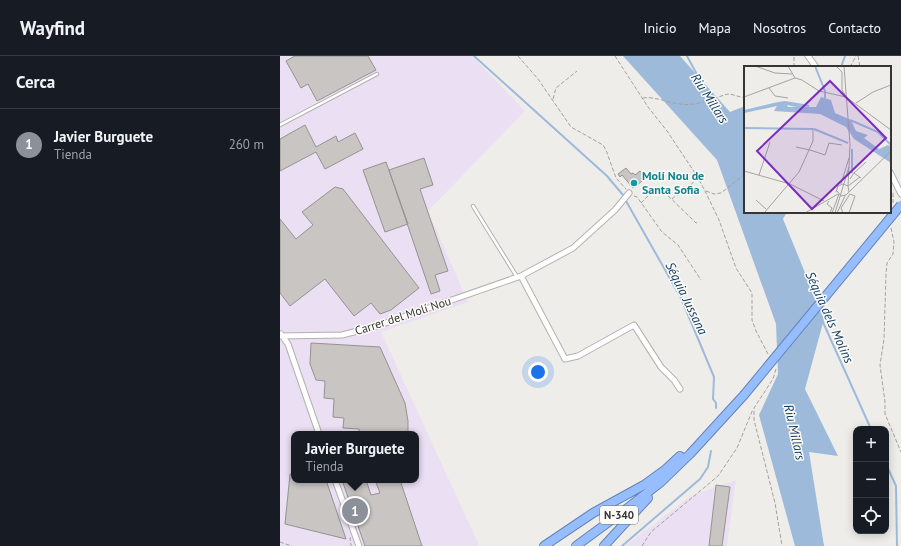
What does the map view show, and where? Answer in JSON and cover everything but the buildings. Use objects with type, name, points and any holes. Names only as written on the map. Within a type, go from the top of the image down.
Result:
[{"type":"highway","name":"N-340","points":[[576,546],[661,482],[690,454],[744,395],[897,206]]},
{"type":"highway","points":[[544,546],[593,513],[644,485],[666,469],[680,456],[690,454]]},
{"type":"highway","points":[[604,546],[631,515],[654,493],[661,482]]},
{"type":"street","points":[[808,56],[815,66]]},
{"type":"street","points":[[891,174],[901,194]]},
{"type":"street","name":"Carrer del Molí Nou","points":[[281,335],[342,335],[377,326],[519,277],[573,248],[615,210],[629,193]]},
{"type":"street","points":[[519,277],[565,358],[578,356],[634,325],[661,367],[674,380],[680,389]]},
{"type":"street","points":[[281,335],[288,344],[318,431]]},
{"type":"street","points":[[336,483],[355,539],[359,546]]},
{"type":"street","points":[[355,539],[355,546]]},
{"type":"lane","points":[[280,125],[377,74]]},
{"type":"lane","points":[[473,206],[519,277]]},
{"type":"path","points":[[518,56],[538,79],[571,127],[603,146],[606,150],[616,178],[629,193],[637,197],[662,232],[678,245],[701,280]]},
{"type":"path","points":[[615,56],[705,191],[719,220],[736,268],[752,293],[752,320],[756,331],[769,355]]},
{"type":"path","points":[[851,66],[857,56]]},
{"type":"path","points":[[857,56],[860,66]]},
{"type":"path","points":[[553,100],[556,88],[577,71]]},
{"type":"path","points":[[643,98],[648,97],[680,104],[697,104],[728,94],[734,94],[741,98],[744,97]]},
{"type":"path","points":[[705,191],[714,194],[720,193],[744,175]]},
{"type":"path","points":[[672,199],[685,191],[693,182],[699,180]]},
{"type":"path","points":[[641,203],[656,188],[660,188],[696,223],[700,222]]},
{"type":"path","points":[[893,192],[897,206]]},
{"type":"path","points":[[892,222],[891,230],[894,242],[893,254],[887,262],[884,339],[880,365],[885,402],[885,414],[901,452]]},
{"type":"path","points":[[642,546],[651,532],[718,476],[737,448],[754,408],[773,379],[776,369]]},
{"type":"path","points":[[754,408],[754,420],[774,503],[782,546]]},
{"type":"path","points":[[280,542],[292,546]]},
{"type":"shaded area","points":[[280,56],[472,56],[525,111],[428,211],[468,302],[381,332],[479,545],[280,546]]},
{"type":"shaded area","points":[[736,480],[727,546],[625,546],[691,496]]},
{"type":"water","points":[[623,56],[662,56],[672,67],[672,56],[680,56],[730,112],[744,106],[744,213],[786,213],[783,219],[824,319],[805,389],[838,456],[809,452],[824,546],[795,546],[759,415],[778,374],[776,324],[717,160]]},
{"type":"waterway","name":"Séquia Jussana","points":[[474,56],[607,176],[623,195]]},
{"type":"waterway","name":"Riu Millars","points":[[666,56],[680,77]]},
{"type":"waterway","name":"Séquia dels Molins","points":[[687,56],[700,80]]},
{"type":"waterway","points":[[841,66],[845,56]]},
{"type":"waterway","name":"Séquia Jussana","points":[[626,201],[681,298],[714,377],[713,399],[716,403],[716,408]]},
{"type":"waterway","name":"Séquia dels Molins","points":[[822,320],[870,426]]},
{"type":"waterway","name":"Séquia Jussana","points":[[622,546],[700,479],[708,467],[711,451]]},
{"type":"waterway","name":"Séquia dels Molins","points":[[889,471],[896,486],[897,546]]},
{"type":"place","name":"Molí Nou de Santa Sofia","points":[[634,183]]},
{"type":"place","name":"Javier Burguete","points":[[355,511]]}]
